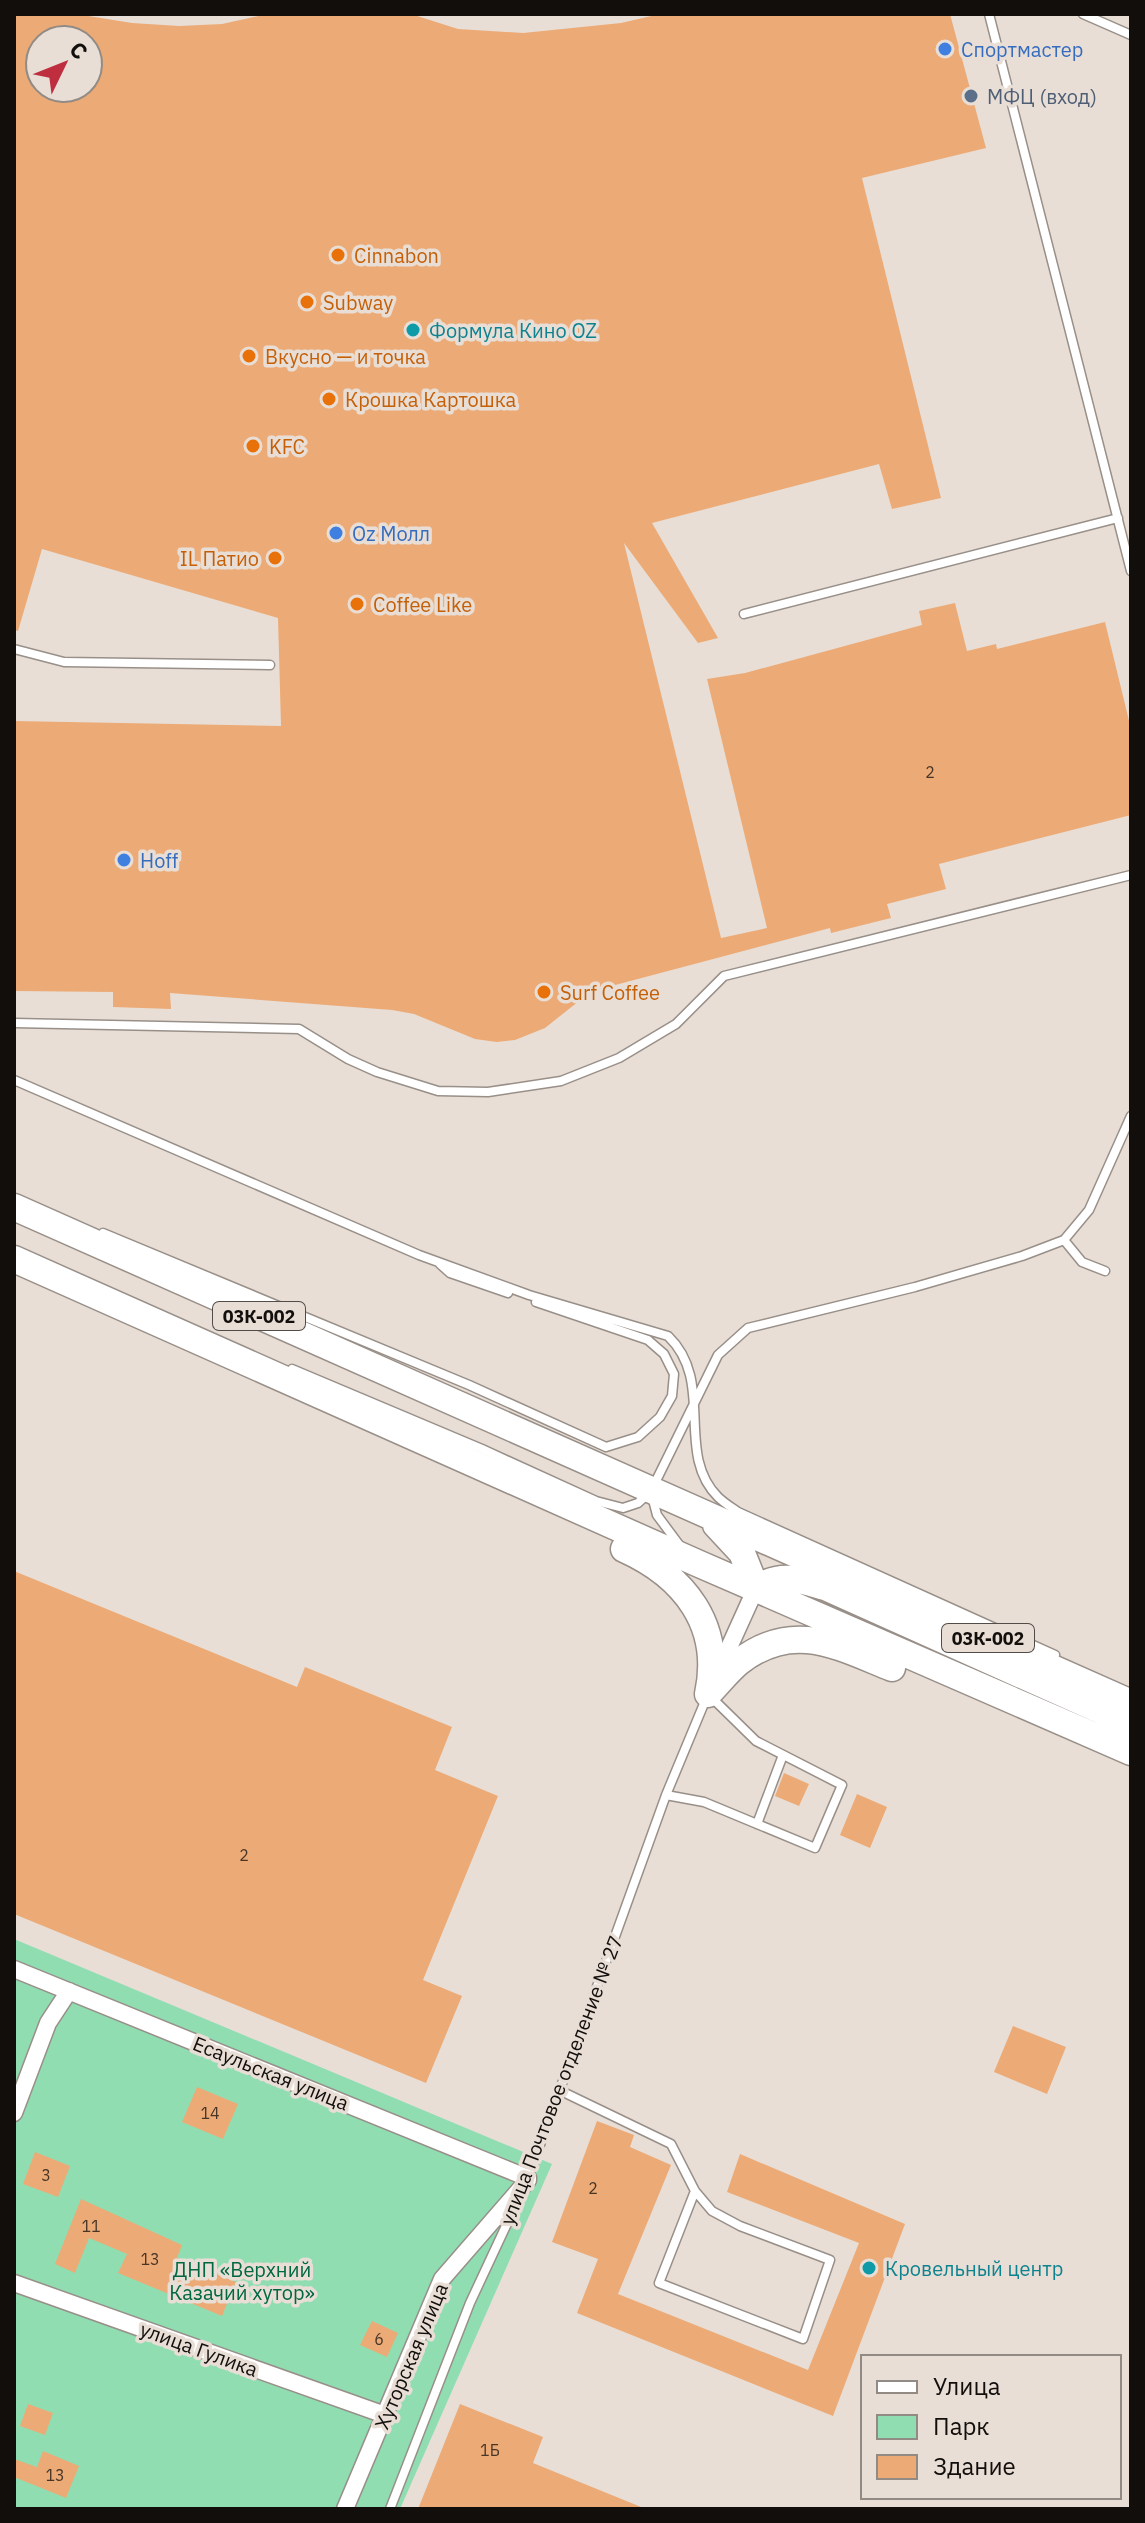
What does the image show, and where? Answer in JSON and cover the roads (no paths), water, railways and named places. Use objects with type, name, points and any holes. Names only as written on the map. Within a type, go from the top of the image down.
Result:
[{"type":"main road","name":"03К-002","points":[[14,1206],[1131,1703]]},
{"type":"main road","name":"03К-002","points":[[14,1256],[221,1353],[1131,1752]]},
{"type":"main road","points":[[221,1353],[247,1383],[657,1567],[679,1584],[703,1622],[712,1674],[708,1694]]},
{"type":"main road","points":[[705,1515],[742,1553],[756,1588],[781,1578],[825,1587],[1131,1724]]},
{"type":"main road","points":[[708,1694],[738,1663],[760,1649],[789,1639],[809,1639],[836,1645],[895,1669],[1131,1771]]},
{"type":"street","points":[[708,1694],[756,1588]]},
{"type":"street","name":"Есаульская улица","points":[[14,1969],[528,2179]]},
{"type":"street","points":[[14,2113],[48,2023],[69,1991]]},
{"type":"street","name":"Хуторская улица","points":[[345,2509],[442,2279],[528,2179]]},
{"type":"street","name":"улица Гулика","points":[[14,2283],[385,2415]]},
{"type":"lane","points":[[989,14],[1131,571]]},
{"type":"lane","points":[[1083,14],[1131,35]]},
{"type":"lane","points":[[744,614],[1118,518]]},
{"type":"lane","points":[[14,649],[64,662],[270,665]]},
{"type":"lane","points":[[14,1023],[299,1029],[348,1059],[438,1091],[488,1092],[561,1081],[619,1058],[676,1024],[724,976],[1131,875]]},
{"type":"lane","points":[[14,1080],[437,1261],[529,1295],[668,1336],[681,1348],[695,1399],[696,1455],[716,1496],[738,1512],[1060,1657]]},
{"type":"lane","points":[[282,1365],[482,1449],[596,1501],[623,1508],[638,1503],[651,1491],[718,1355],[748,1328],[915,1287],[1022,1256],[1064,1240],[1089,1210],[1131,1116]]},
{"type":"lane","points":[[14,1206],[44,1208]]},
{"type":"lane","points":[[88,1226],[469,1385],[606,1447],[638,1437],[660,1417],[672,1396],[674,1374],[664,1354],[648,1340],[450,1273],[437,1261]]},
{"type":"lane","points":[[1064,1240],[1082,1262],[1105,1271]]},
{"type":"lane","points":[[14,1256],[25,1256],[168,1316]]},
{"type":"lane","points":[[651,1491],[657,1515],[674,1540],[697,1563]]},
{"type":"lane","points":[[666,1795],[704,1802],[815,1848],[842,1785],[756,1741],[708,1694]]},
{"type":"lane","name":"улица Почтовое отделение № 27","points":[[390,2509],[470,2303],[528,2179],[666,1795],[708,1694]]},
{"type":"lane","points":[[757,1824],[783,1755]]},
{"type":"lane","points":[[561,2091],[671,2144],[695,2191],[712,2211],[740,2226],[830,2260],[803,2339],[659,2283],[695,2191]]},
{"type":"place","name":"Спортмастер","points":[[945,49]]},
{"type":"place","name":"МФЦ (вход)","points":[[971,96]]},
{"type":"place","name":"Cinnabon","points":[[338,255]]},
{"type":"place","name":"Subway","points":[[307,302]]},
{"type":"place","name":"Формула Кино OZ","points":[[413,330]]},
{"type":"place","name":"Вкусно — и точка","points":[[249,356]]},
{"type":"place","name":"Крошка Картошка","points":[[329,399]]},
{"type":"place","name":"KFC","points":[[253,446]]},
{"type":"place","name":"Oz Молл","points":[[336,533]]},
{"type":"place","name":"IL Патио","points":[[275,558]]},
{"type":"place","name":"Coffee Like","points":[[357,604]]},
{"type":"place","name":"Hoff","points":[[124,860]]},
{"type":"place","name":"Surf Coffee","points":[[544,992]]},
{"type":"place","name":"Кровельный центр","points":[[869,2268]]},
{"type":"park label","name":"ДНП «Верхний Казачий хутор»","points":[[242,2280]]}]
